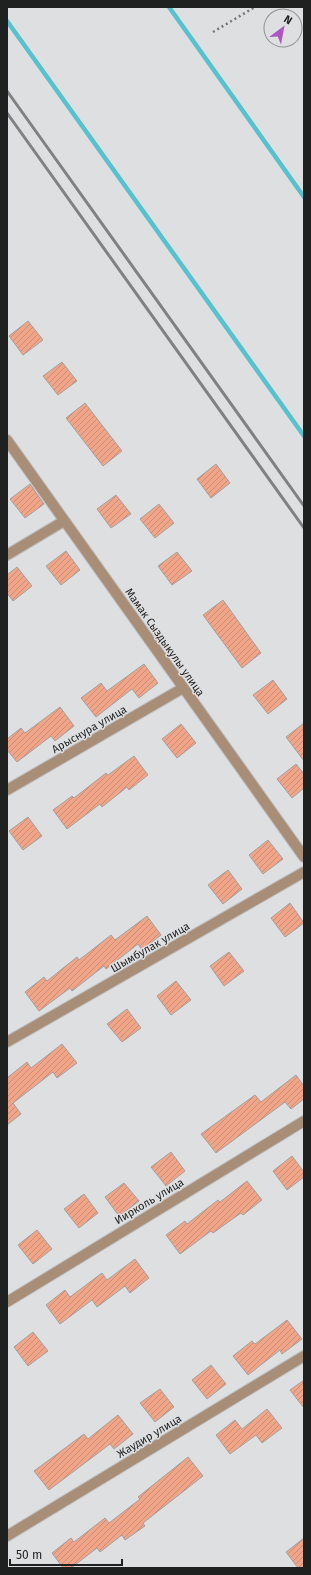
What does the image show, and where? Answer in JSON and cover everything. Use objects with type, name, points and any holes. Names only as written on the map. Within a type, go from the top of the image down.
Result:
[{"type":"street","name":"Мамак Сыздыкулы улица","points":[[7,440],[304,857]]},
{"type":"street","points":[[7,554],[64,521]]},
{"type":"street","name":"Арыснура улица","points":[[7,790],[183,688]]},
{"type":"street","name":"Шымбулак улица","points":[[7,1042],[304,872]]},
{"type":"street","name":"Иирколь улица","points":[[7,1302],[304,1121]]},
{"type":"street","name":"Жаудир улица","points":[[7,1536],[304,1356]]},
{"type":"path","points":[[213,32],[255,7]]},
{"type":"building","points":[[28,321],[43,340],[23,355],[9,336]]},
{"type":"building","points":[[62,362],[77,381],[58,395],[43,376]]},
{"type":"building","points":[[85,403],[122,451],[103,466],[66,418]]},
{"type":"building","points":[[216,464],[230,483],[211,498],[197,479]]},
{"type":"building","points":[[30,484],[44,504],[25,518],[10,499]]},
{"type":"building","points":[[116,495],[131,514],[111,528],[97,509]]},
{"type":"building","points":[[159,504],[174,523],[155,538],[140,519]]},
{"type":"building","points":[[66,551],[80,570],[61,585],[46,566]]},
{"type":"building","points":[[177,552],[192,571],[172,585],[158,566]]},
{"type":"building","points":[[17,567],[32,586],[13,601],[7,593],[7,575]]},
{"type":"building","points":[[223,600],[261,653],[242,668],[203,615]]},
{"type":"building","points":[[144,664],[158,683],[139,698],[132,689],[96,717],[81,698],[101,683],[107,691]]},
{"type":"building","points":[[273,680],[287,699],[268,714],[253,695]]},
{"type":"building","points":[[60,707],[74,726],[55,741],[51,736],[17,762],[7,750],[7,739],[21,728],[25,733]]},
{"type":"building","points":[[304,723],[304,761],[286,737]]},
{"type":"building","points":[[181,724],[196,743],[177,758],[162,739]]},
{"type":"building","points":[[134,756],[148,775],[129,790],[127,787],[102,807],[100,804],[67,829],[53,810],[72,796],[74,798],[106,773],[108,775]]},
{"type":"building","points":[[296,764],[304,774],[304,788],[292,798],[277,779]]},
{"type":"building","points":[[28,817],[42,836],[23,850],[9,831]]},
{"type":"building","points":[[268,840],[283,859],[263,874],[249,855]]},
{"type":"building","points":[[228,870],[242,889],[223,904],[208,885]]},
{"type":"building","points":[[290,903],[304,923],[285,937],[271,918]]},
{"type":"building","points":[[147,916],[161,935],[142,950],[138,944],[106,969],[104,966],[72,991],[70,988],[39,1011],[25,992],[44,977],[47,981],[77,957],[79,960],[111,935],[115,940]]},
{"type":"building","points":[[229,952],[244,971],[224,986],[210,966]]},
{"type":"building","points":[[176,981],[191,1000],[171,1015],[157,996]]},
{"type":"building","points":[[127,1009],[141,1028],[122,1042],[107,1024]]},
{"type":"building","points":[[62,1044],[77,1063],[57,1078],[53,1072],[13,1103],[21,1114],[7,1125],[7,1078],[27,1062],[31,1068]]},
{"type":"building","points":[[296,1075],[304,1086],[304,1099],[291,1109],[285,1102],[216,1153],[201,1134],[255,1095],[261,1102]]},
{"type":"building","points":[[171,1152],[185,1171],[166,1186],[151,1167]]},
{"type":"building","points":[[292,1156],[304,1172],[304,1177],[287,1190],[273,1171]]},
{"type":"building","points":[[247,1181],[262,1200],[243,1215],[241,1213],[213,1233],[211,1231],[180,1254],[166,1235],[185,1221],[187,1224],[218,1200],[220,1202]]},
{"type":"building","points":[[124,1183],[139,1201],[119,1216],[105,1197]]},
{"type":"building","points":[[84,1194],[98,1213],[79,1228],[64,1209]]},
{"type":"building","points":[[37,1230],[52,1249],[33,1264],[18,1245]]},
{"type":"building","points":[[135,1259],[149,1278],[130,1293],[125,1286],[97,1307],[92,1300],[60,1324],[46,1305],[65,1290],[70,1297],[102,1273],[107,1280]]},
{"type":"building","points":[[287,1320],[302,1339],[282,1354],[280,1350],[248,1375],[233,1356],[252,1341],[255,1344]]},
{"type":"building","points":[[33,1332],[48,1351],[28,1366],[14,1347]]},
{"type":"building","points":[[211,1365],[226,1384],[207,1399],[192,1380]]},
{"type":"building","points":[[304,1380],[304,1408],[290,1390]]},
{"type":"building","points":[[160,1389],[174,1407],[155,1422],[140,1403]]},
{"type":"building","points":[[267,1409],[282,1428],[262,1443],[256,1435],[230,1454],[216,1435],[235,1420],[242,1429]]},
{"type":"building","points":[[118,1415],[133,1434],[114,1449],[110,1444],[49,1490],[34,1471],[84,1434],[88,1439]]},
{"type":"building","points":[[188,1457],[203,1476],[143,1523],[145,1526],[125,1540],[122,1535],[100,1552],[97,1548],[71,1568],[63,1568],[52,1553],[71,1538],[74,1542],[105,1518],[109,1523],[140,1499],[138,1497]]},
{"type":"building","points":[[304,1538],[304,1568],[298,1568],[286,1552]]},
{"type":"waterway","points":[[169,7],[304,197]]},
{"type":"waterway","points":[[7,21],[304,436]]},
{"type":"railway","points":[[7,91],[304,506]]},
{"type":"railway","points":[[7,113],[304,528]]}]
